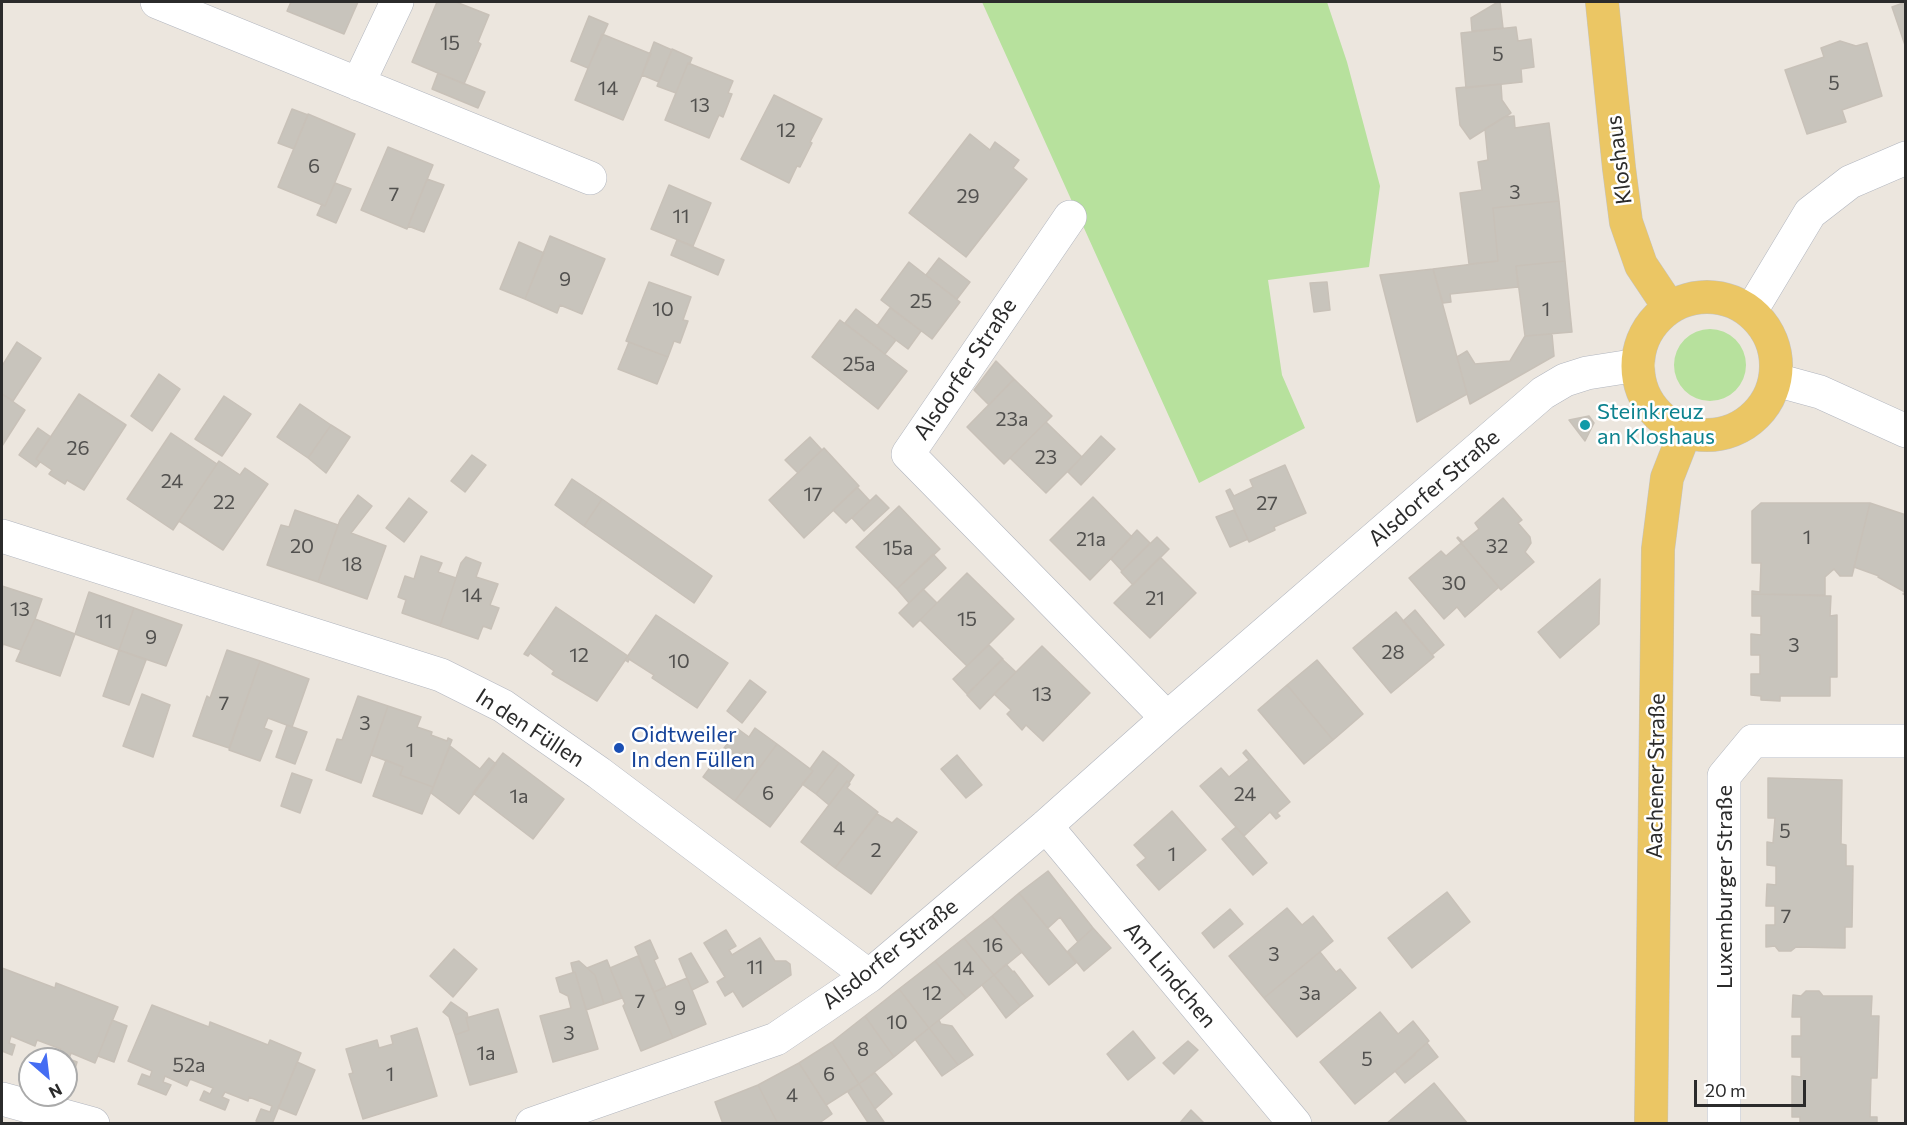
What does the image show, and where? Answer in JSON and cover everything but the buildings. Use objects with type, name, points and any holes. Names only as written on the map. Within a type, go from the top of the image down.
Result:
[{"type":"main road","name":"Kloshaus","points":[[1602,2],[1626,222],[1641,265],[1669,307]]},
{"type":"main road","points":[[1712,296],[1733,301],[1751,311],[1765,326],[1773,342],[1777,361],[1776,380],[1767,402],[1752,420],[1731,431],[1709,435],[1685,432],[1666,422],[1650,406],[1641,387],[1638,365],[1642,342],[1653,322],[1669,307],[1690,298],[1712,296]]},
{"type":"main road","name":"Aachener Straße","points":[[1651,1124],[1658,549],[1667,478],[1685,432]]},
{"type":"street","points":[[158,2],[590,178]]},
{"type":"street","points":[[358,84],[397,2]]},
{"type":"street","points":[[1751,311],[1810,213],[1850,182],[1905,158]]},
{"type":"street","name":"Alsdorfer Straße","points":[[1070,217],[908,454],[1167,718]]},
{"type":"street","name":"Alsdorfer Straße","points":[[532,1124],[776,1039],[869,976],[1046,826],[1167,718],[1543,393],[1565,380],[1587,373],[1638,365]]},
{"type":"street","points":[[1776,380],[1820,392],[1905,431]]},
{"type":"street","name":"In den Füllen","points":[[2,536],[441,675],[462,685],[503,706],[590,767],[869,976]]},
{"type":"street","name":"Luxemburger Straße","points":[[1724,1124],[1724,776],[1753,741],[1905,741]]},
{"type":"street","name":"Am Lindchen","points":[[1046,826],[1294,1124]]},
{"type":"street","points":[[2,1099],[93,1124]]},
{"type":"green space","points":[[982,2],[1327,2],[1347,62],[1380,186],[1369,267],[1268,280],[1282,375],[1305,428],[1199,483]]},
{"type":"green space","points":[[1710,329],[1724,332],[1736,339],[1743,351],[1746,365],[1743,379],[1736,391],[1724,398],[1710,401],[1696,398],[1684,391],[1677,379],[1674,365],[1677,351],[1684,339],[1696,332]]},
{"type":"place","name":"Steinkreuz an Kloshaus","points":[[1585,425]]},
{"type":"place","name":"Oidtweiler In den Füllen","points":[[619,748]]}]
